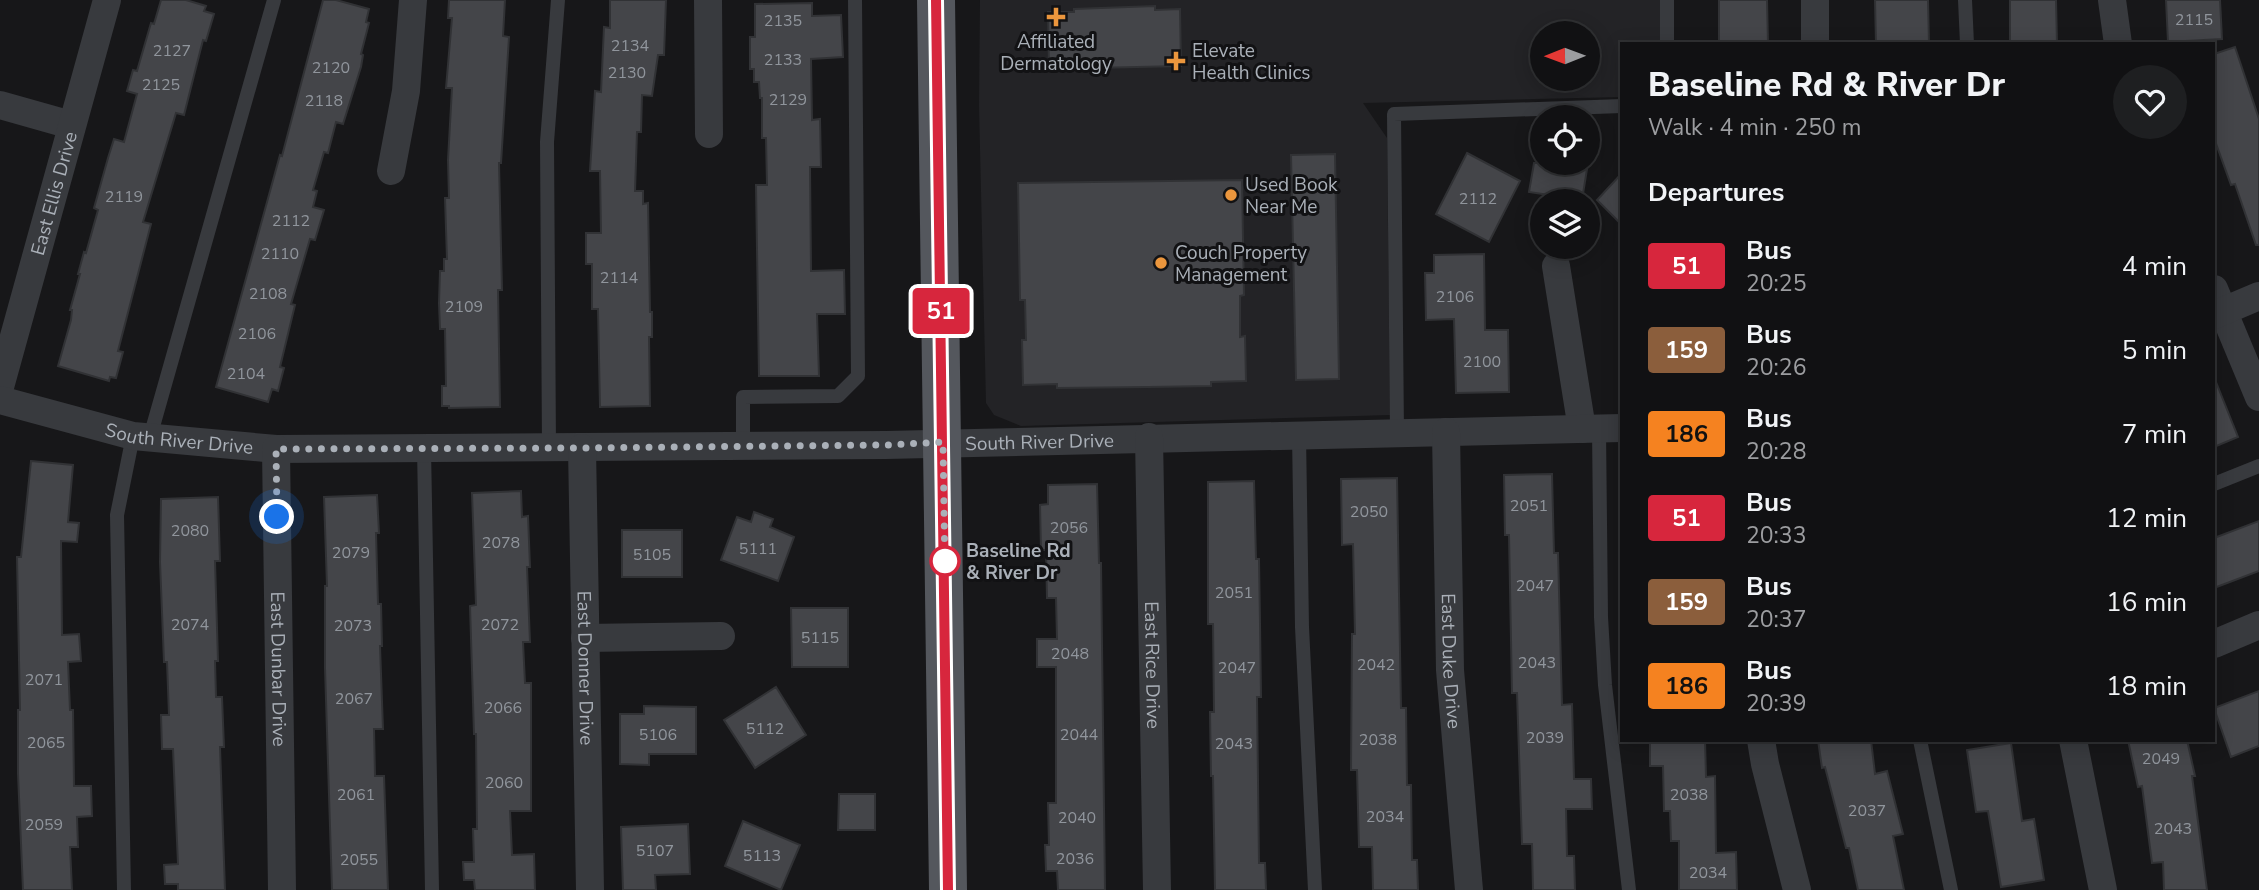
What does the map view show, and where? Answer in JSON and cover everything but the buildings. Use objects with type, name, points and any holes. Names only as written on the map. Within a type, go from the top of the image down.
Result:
[{"type":"main road","points":[[936,0],[948,890]]},
{"type":"street","name":"East Ellis Drive","points":[[0,387],[107,0]]},
{"type":"street","points":[[391,171],[406,91],[414,0]]},
{"type":"street","points":[[708,0],[709,134]]},
{"type":"street","points":[[1815,0],[1815,42]]},
{"type":"street","points":[[2112,0],[2118,42]]},
{"type":"street","points":[[0,104],[71,125]]},
{"type":"street","points":[[1556,266],[1601,429]]},
{"type":"street","points":[[2259,296],[2217,305],[2259,397]]},
{"type":"street","name":"South River Drive","points":[[0,400],[142,437],[276,449],[886,445],[1149,437],[1601,429]]},
{"type":"street","name":"East Duke Drive","points":[[1446,432],[1450,670],[1469,890]]},
{"type":"street","name":"East Rice Drive","points":[[1149,437],[1157,890]]},
{"type":"street","name":"East Donner Drive","points":[[582,448],[590,890]]},
{"type":"street","name":"East Dunbar Drive","points":[[276,449],[282,890]]},
{"type":"street","points":[[2215,644],[2259,625]]},
{"type":"street","points":[[585,638],[721,636]]},
{"type":"street","points":[[1761,742],[1797,890]]},
{"type":"street","points":[[2073,742],[2103,890]]},
{"type":"lane","points":[[124,890],[117,515],[274,0]]},
{"type":"lane","points":[[549,448],[547,142],[558,0]]},
{"type":"lane","points":[[743,445],[743,397],[838,396],[858,376],[855,0]]},
{"type":"lane","points":[[1667,0],[1667,42]]},
{"type":"lane","points":[[1965,0],[1967,42]]},
{"type":"lane","points":[[1396,433],[1394,114],[1620,106]]},
{"type":"lane","points":[[1601,429],[1601,617],[1605,685],[1629,890]]},
{"type":"lane","points":[[1299,435],[1302,626],[1315,890]]},
{"type":"lane","points":[[424,448],[432,890]]},
{"type":"lane","points":[[2215,484],[2259,466]]},
{"type":"lane","points":[[1920,742],[1951,890]]},
{"type":"shaded area","points":[[980,0],[1663,0],[1664,42],[1620,42],[1620,97],[1363,103],[1387,138],[1390,415],[1021,426],[994,415],[986,403],[979,106]]},
{"type":"bus line","name":"51","points":[[936,0],[948,890]]},
{"type":"place","name":"Affiliated Dermatology","points":[[1056,17]]},
{"type":"place","name":"Elevate Health Clinics","points":[[1176,61]]},
{"type":"place","name":"Used Book Near Me","points":[[1231,195]]},
{"type":"place","name":"Couch Property Management","points":[[1161,263]]},
{"type":"place","name":"Baseline Rd & River Dr","points":[[945,561]]},
{"type":"route","points":[[277,517],[276,449],[886,445],[943,442],[945,574],[945,561]]}]
